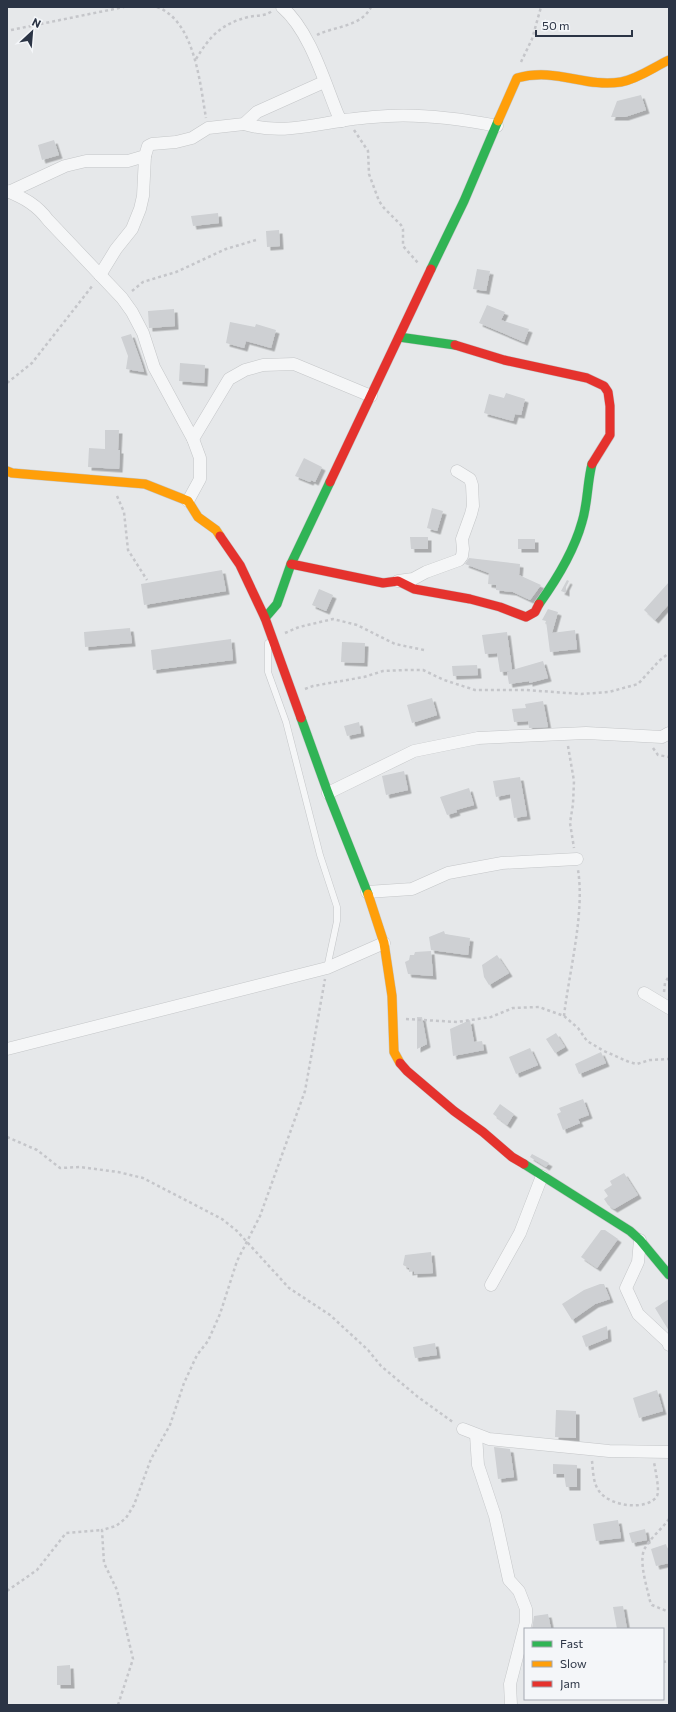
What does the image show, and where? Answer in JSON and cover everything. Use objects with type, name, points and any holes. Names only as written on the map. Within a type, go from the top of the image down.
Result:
[{"type":"street","points":[[282,7],[296,22],[307,39],[338,115],[344,120]]},
{"type":"street","points":[[265,618],[277,604],[291,564],[428,278],[518,78],[524,75],[562,75],[594,82],[622,82],[669,60]]},
{"type":"street","points":[[244,124],[257,112],[324,82]]},
{"type":"street","points":[[100,275],[116,249],[132,229],[140,210],[143,196],[145,156],[148,146],[152,144],[176,142],[192,138],[208,128],[244,124],[256,128],[277,130],[344,120],[390,116],[449,117],[497,126]]},
{"type":"street","points":[[8,192],[65,166],[86,161],[128,161],[145,156]]},
{"type":"street","points":[[8,192],[27,200],[40,210],[122,298],[132,312],[143,333],[154,367],[193,439],[200,458],[200,478],[188,501]]},
{"type":"street","points":[[398,581],[414,589],[470,599],[500,607],[526,617],[535,612],[538,605],[552,587],[580,529],[585,512],[591,464],[595,454],[608,438],[611,425],[609,400],[606,388],[597,381],[504,360],[455,345],[399,337]]},
{"type":"street","points":[[193,439],[229,379],[244,370],[263,365],[294,364],[371,396]]},
{"type":"street","points":[[7,471],[12,473],[145,484],[188,501],[198,516],[216,530],[240,565],[265,618],[291,695],[367,892],[384,943],[392,996],[394,1052],[402,1066],[454,1111],[483,1132],[512,1157],[630,1231],[640,1240],[669,1274]]},
{"type":"street","points":[[291,564],[383,583],[413,579],[426,572],[459,560],[462,556],[462,539],[471,514],[472,485],[470,479],[457,471]]},
{"type":"street","points":[[328,793],[414,751],[478,738],[586,733],[662,737],[669,733]]},
{"type":"street","points":[[367,892],[412,889],[448,873],[502,863],[577,859]]},
{"type":"street","points":[[7,1049],[327,968],[384,943]]},
{"type":"street","points":[[644,993],[669,1008]]},
{"type":"street","points":[[491,1285],[520,1233],[542,1176]]},
{"type":"street","points":[[640,1240],[638,1262],[626,1288],[638,1314],[668,1342],[669,1345]]},
{"type":"street","points":[[463,1429],[489,1440],[609,1451],[669,1452]]},
{"type":"street","points":[[476,1435],[478,1465],[495,1516],[509,1580],[519,1591],[526,1609],[524,1628]]},
{"type":"street","points":[[511,1705],[510,1684],[524,1630]]},
{"type":"lane","points":[[269,628],[268,672],[286,722],[320,855],[336,908],[337,921],[327,968]]},
{"type":"path","points":[[11,30],[124,7]]},
{"type":"path","points":[[158,7],[168,12],[181,27],[195,60],[208,128]]},
{"type":"path","points":[[195,60],[205,43],[216,31],[228,24],[248,17],[267,15],[278,7]]},
{"type":"path","points":[[307,39],[321,32],[356,22],[363,18],[371,7]]},
{"type":"path","points":[[518,78],[520,64],[532,39],[541,7]]},
{"type":"path","points":[[344,120],[368,151],[370,174],[379,201],[401,225],[403,229],[403,246],[428,278]]},
{"type":"path","points":[[122,298],[143,282],[176,272],[226,250],[256,240]]},
{"type":"path","points":[[7,383],[32,363],[100,275]]},
{"type":"path","points":[[112,482],[124,512],[128,550],[134,562],[147,580]]},
{"type":"path","points":[[272,639],[299,627],[333,619],[357,625],[395,644],[424,650]]},
{"type":"path","points":[[291,695],[313,686],[364,677],[383,671],[406,670],[423,670],[444,680],[475,690],[526,690],[581,694],[609,692],[638,684],[659,661],[669,653]]},
{"type":"path","points":[[564,1016],[579,906],[580,880],[570,823],[573,804],[574,780],[566,734]]},
{"type":"path","points":[[7,1591],[37,1570],[66,1533],[102,1530],[116,1526],[126,1518],[134,1505],[151,1459],[170,1425],[184,1383],[197,1355],[208,1342],[220,1314],[228,1284],[267,1199],[305,1091],[327,968]]},
{"type":"path","points":[[393,1018],[457,1022],[491,1017],[513,1008],[539,1007],[564,1016],[578,1028],[588,1041],[604,1051],[629,1062],[637,1064],[650,1060],[669,1059]]},
{"type":"path","points":[[7,1137],[37,1150],[60,1168],[80,1167],[118,1172],[143,1178],[222,1219],[237,1231],[289,1288],[330,1315],[368,1350],[381,1366],[418,1397],[463,1429]]},
{"type":"path","points":[[590,1449],[595,1484],[601,1494],[621,1504],[639,1506],[651,1502],[654,1496],[656,1498],[658,1492],[652,1452]]},
{"type":"path","points":[[669,1519],[645,1548],[642,1555],[642,1563],[652,1605],[669,1612]]},
{"type":"path","points":[[102,1530],[104,1563],[117,1590],[133,1659],[118,1705]]},
{"type":"building","points":[[641,95],[646,110],[625,117],[611,117],[617,101]]},
{"type":"building","points":[[54,140],[59,155],[42,160],[38,145]]},
{"type":"building","points":[[218,213],[219,223],[193,226],[191,216]]},
{"type":"building","points":[[279,230],[280,246],[267,247],[266,231]]},
{"type":"building","points":[[477,269],[490,271],[486,291],[473,289]]},
{"type":"building","points":[[487,305],[505,312],[501,320],[529,329],[524,342],[479,323]]},
{"type":"building","points":[[174,309],[175,326],[149,328],[148,311]]},
{"type":"building","points":[[230,322],[255,327],[256,324],[276,330],[271,348],[246,341],[244,348],[226,343]]},
{"type":"building","points":[[131,334],[144,372],[126,369],[128,356],[121,337]]},
{"type":"building","points":[[180,363],[205,365],[204,383],[179,381]]},
{"type":"building","points":[[506,393],[525,399],[521,415],[515,414],[513,421],[484,413],[489,394],[504,398]]},
{"type":"building","points":[[105,430],[119,430],[119,469],[88,467],[89,448],[105,449]]},
{"type":"building","points":[[304,458],[322,467],[315,482],[311,480],[310,482],[295,476]]},
{"type":"building","points":[[432,508],[443,511],[437,531],[427,528]]},
{"type":"building","points":[[410,537],[428,537],[428,549],[411,549]]},
{"type":"building","points":[[518,539],[535,539],[535,549],[518,549]]},
{"type":"building","points":[[469,558],[520,564],[519,575],[541,585],[530,600],[513,592],[496,590],[496,585],[488,584],[489,573],[465,564]]},
{"type":"building","points":[[222,570],[226,591],[144,605],[141,584]]},
{"type":"building","points":[[567,580],[569,581],[566,587],[566,593],[561,591]]},
{"type":"building","points":[[669,582],[669,604],[655,620],[644,610]]},
{"type":"building","points":[[319,589],[333,595],[326,611],[312,605]]},
{"type":"building","points":[[548,609],[558,612],[552,633],[575,630],[577,649],[550,652],[546,621],[542,620]]},
{"type":"building","points":[[130,628],[132,643],[85,647],[84,632]]},
{"type":"building","points":[[507,632],[512,670],[543,661],[548,678],[529,683],[529,681],[509,684],[507,672],[510,671],[500,672],[497,653],[485,654],[482,635]]},
{"type":"building","points":[[231,639],[233,660],[153,670],[151,650]]},
{"type":"building","points":[[342,642],[365,643],[364,663],[341,662]]},
{"type":"building","points":[[477,665],[478,675],[453,676],[452,666]]},
{"type":"building","points":[[432,698],[437,715],[412,723],[407,705]]},
{"type":"building","points":[[543,701],[548,727],[529,728],[528,721],[514,722],[512,709],[526,708],[525,704]]},
{"type":"building","points":[[359,722],[361,733],[347,736],[344,726]]},
{"type":"building","points":[[404,771],[408,790],[386,795],[382,776]]},
{"type":"building","points":[[520,777],[527,816],[514,818],[510,794],[496,797],[493,781]]},
{"type":"building","points":[[469,788],[474,805],[456,810],[457,812],[447,815],[440,797]]},
{"type":"building","points":[[444,931],[445,934],[470,938],[468,955],[431,950],[429,937]]},
{"type":"building","points":[[431,951],[433,976],[408,974],[405,962],[409,960],[410,955],[414,955],[415,952]]},
{"type":"building","points":[[497,955],[509,973],[489,985],[484,977],[482,965]]},
{"type":"building","points":[[417,1017],[422,1017],[427,1044],[417,1049]]},
{"type":"building","points":[[470,1020],[474,1042],[482,1041],[484,1050],[453,1056],[450,1029]]},
{"type":"building","points":[[556,1033],[565,1047],[555,1053],[546,1039]]},
{"type":"building","points":[[530,1048],[538,1065],[516,1074],[509,1057]]},
{"type":"building","points":[[601,1052],[606,1063],[579,1074],[575,1064]]},
{"type":"building","points":[[583,1099],[589,1115],[578,1119],[580,1123],[563,1130],[557,1114],[561,1112],[559,1108]]},
{"type":"building","points":[[500,1104],[514,1114],[507,1125],[493,1114]]},
{"type":"building","points":[[532,1154],[549,1163],[546,1167],[530,1157]]},
{"type":"building","points":[[624,1173],[638,1195],[614,1209],[608,1205],[604,1199],[608,1196],[604,1190],[612,1185],[610,1181]]},
{"type":"building","points":[[601,1230],[605,1230],[618,1239],[597,1268],[581,1257]]},
{"type":"building","points":[[431,1252],[433,1273],[414,1274],[414,1271],[409,1272],[409,1268],[403,1265],[405,1255]]},
{"type":"building","points":[[604,1284],[610,1299],[595,1304],[572,1320],[562,1304],[584,1290]]},
{"type":"building","points":[[669,1299],[669,1331],[655,1308]]},
{"type":"building","points":[[607,1326],[608,1338],[586,1347],[582,1336]]},
{"type":"building","points":[[435,1343],[437,1355],[415,1358],[413,1347]]},
{"type":"building","points":[[657,1390],[663,1411],[639,1418],[633,1398]]},
{"type":"building","points":[[556,1410],[576,1411],[576,1438],[555,1437]]},
{"type":"building","points":[[494,1447],[510,1449],[514,1477],[498,1479]]},
{"type":"building","points":[[553,1464],[577,1465],[577,1487],[566,1487],[564,1474],[553,1474]]},
{"type":"building","points":[[618,1520],[621,1538],[596,1541],[593,1524]]},
{"type":"building","points":[[645,1529],[647,1540],[632,1543],[629,1533]]},
{"type":"building","points":[[666,1544],[669,1553],[669,1563],[656,1566],[651,1549]]},
{"type":"building","points":[[623,1606],[627,1628],[617,1628],[613,1607]]},
{"type":"building","points":[[548,1614],[551,1628],[532,1628],[534,1616]]},
{"type":"building","points":[[70,1665],[71,1685],[57,1685],[57,1666]]},
{"type":"traffic: fast","points":[[431,269],[464,201],[498,121]]},
{"type":"traffic: fast","points":[[399,337],[455,345]]},
{"type":"traffic: fast","points":[[539,604],[564,564],[579,533],[584,515],[592,464]]},
{"type":"traffic: fast","points":[[265,618],[277,604],[291,564],[330,482]]},
{"type":"traffic: fast","points":[[301,718],[328,793],[368,894]]},
{"type":"traffic: fast","points":[[524,1164],[630,1231],[640,1240],[669,1275]]},
{"type":"traffic: slow","points":[[498,121],[517,78],[531,75],[545,75],[595,82],[621,82],[640,76],[669,60]]},
{"type":"traffic: slow","points":[[7,471],[12,473],[145,484],[188,501],[198,517],[216,530],[220,536]]},
{"type":"traffic: slow","points":[[368,894],[384,943],[392,996],[394,1052],[400,1063]]},
{"type":"traffic: jam","points":[[330,482],[431,269]]},
{"type":"traffic: jam","points":[[455,345],[504,360],[587,378],[604,386],[608,392],[610,406],[610,435],[592,464]]},
{"type":"traffic: jam","points":[[220,536],[240,565],[265,618],[301,718]]},
{"type":"traffic: jam","points":[[291,564],[383,583],[398,581],[414,589],[470,599],[500,607],[526,617],[535,612],[539,604]]},
{"type":"traffic: jam","points":[[400,1063],[407,1071],[454,1111],[483,1132],[512,1157],[524,1164]]}]
